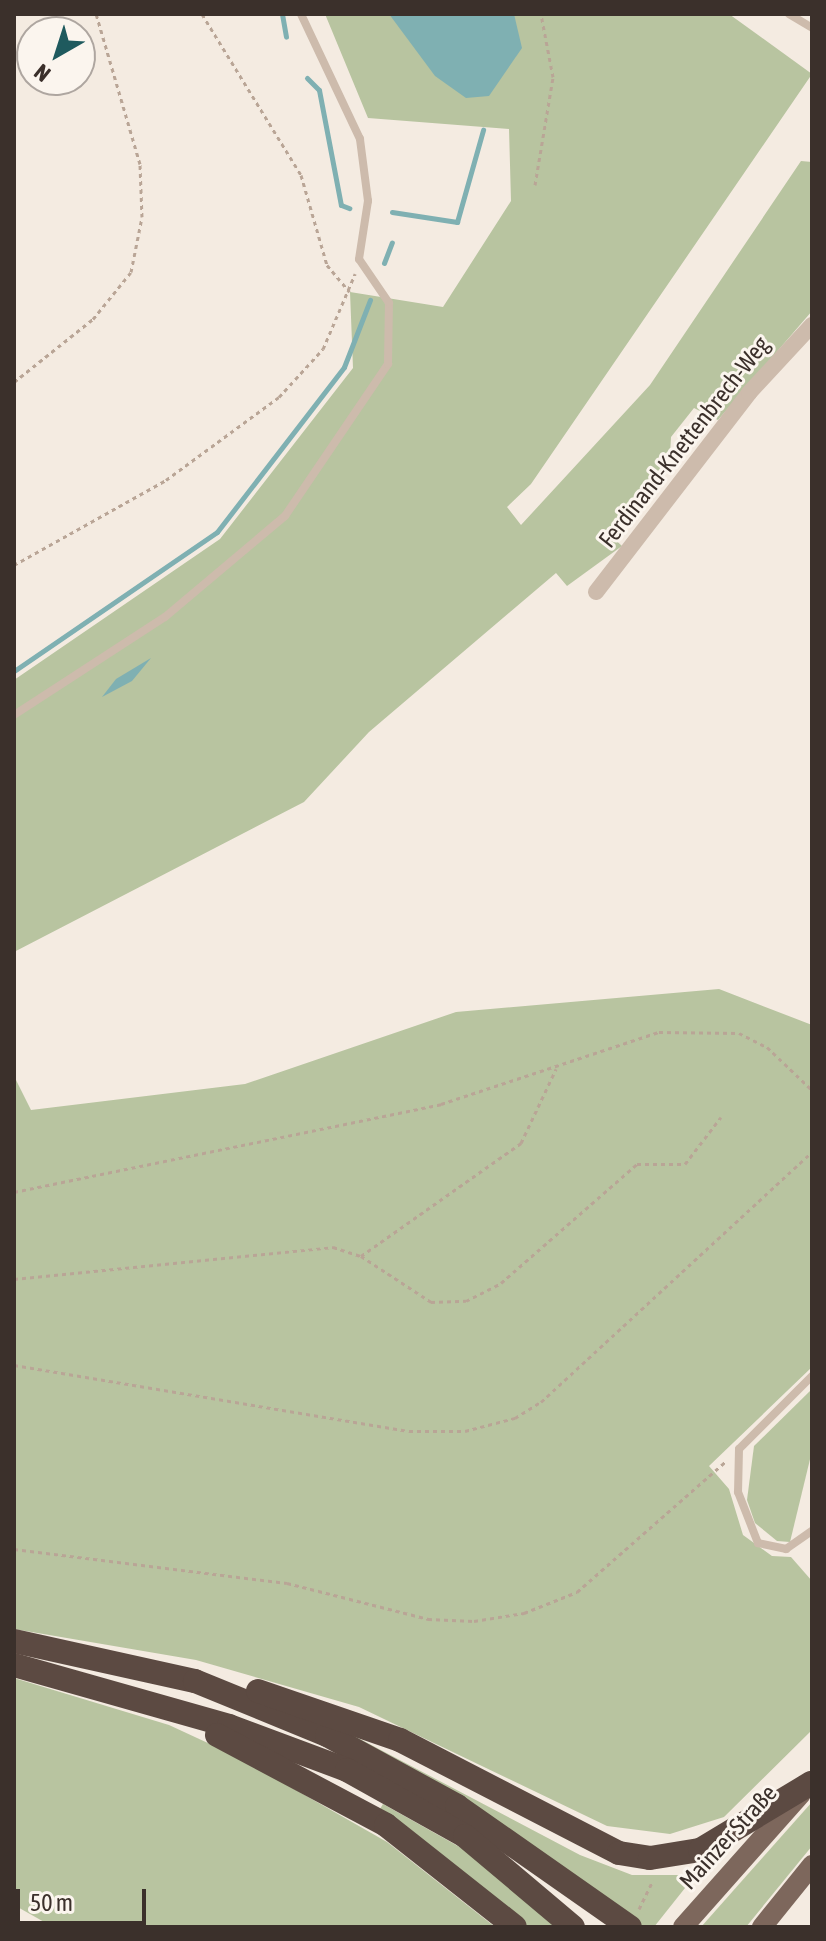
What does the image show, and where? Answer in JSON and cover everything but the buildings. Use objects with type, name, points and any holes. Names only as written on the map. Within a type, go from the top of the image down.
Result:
[{"type":"highway","points":[[14,1641],[184,1678],[257,1690],[353,1721],[619,1853],[650,1858],[700,1850],[812,1782]]},
{"type":"highway","points":[[14,1665],[287,1745],[383,1787],[504,1863],[573,1927]]},
{"type":"highway","points":[[184,1678],[293,1720],[414,1781],[634,1920]]},
{"type":"highway","points":[[164,1709],[386,1825],[515,1927]]},
{"type":"main road","name":"Mainzer Straße","points":[[683,1927],[812,1782]]},
{"type":"main road","points":[[762,1927],[812,1865]]},
{"type":"street","name":"Ferdinand-Knettenbrech-Weg","points":[[596,592],[749,393],[812,325]]},
{"type":"lane","points":[[14,715],[197,593],[285,516],[317,474],[392,349],[389,303],[359,259],[368,201],[360,139],[301,14]]},
{"type":"lane","points":[[789,14],[812,28]]},
{"type":"lane","points":[[812,1376],[739,1449],[739,1506],[758,1543],[786,1549],[812,1531]]},
{"type":"path","points":[[14,382],[93,319],[131,272],[142,217],[140,164],[96,14]]},
{"type":"path","points":[[202,14],[301,175],[327,265],[350,292]]},
{"type":"path","points":[[535,185],[549,136],[553,77],[541,14]]},
{"type":"path","points":[[14,565],[166,480],[279,397],[323,349],[350,292],[359,259]]},
{"type":"path","points":[[14,1192],[441,1104],[556,1069],[659,1032],[699,1028],[739,1033],[767,1047],[812,1090]]},
{"type":"path","points":[[361,1256],[521,1143],[556,1069]]},
{"type":"path","points":[[14,1279],[296,1245],[361,1256],[431,1302],[466,1301],[501,1283],[637,1164],[685,1164],[721,1117]]},
{"type":"path","points":[[14,1365],[409,1431],[465,1431],[502,1421],[541,1402],[812,1152]]},
{"type":"path","points":[[14,1549],[287,1583],[428,1619],[474,1621],[524,1613],[577,1592],[739,1449]]},
{"type":"path","points":[[634,1920],[652,1881]]},
{"type":"green space","points":[[325,14],[729,14],[812,74],[531,484],[507,507],[521,525],[650,385],[801,161],[812,162],[812,311],[718,420],[694,408],[671,437],[670,455],[610,535],[622,546],[567,586],[556,573],[369,732],[304,802],[14,952],[14,680],[220,539],[353,368],[350,292],[443,307],[511,201],[509,129],[368,118]]},
{"type":"green space","points":[[719,989],[812,1025],[812,1367],[709,1466],[729,1489],[743,1535],[772,1556],[791,1557],[812,1581],[812,1730],[724,1817],[670,1834],[607,1826],[359,1707],[196,1660],[14,1629],[14,1076],[31,1110],[245,1084],[456,1012]]},
{"type":"green space","points":[[812,1389],[812,1451],[790,1542],[777,1541],[755,1523],[747,1500],[754,1446]]},
{"type":"green space","points":[[14,1678],[169,1725],[238,1757],[387,1842],[495,1927],[53,1927],[14,1905]]},
{"type":"green space","points":[[341,1729],[580,1855],[632,1875],[682,1875],[689,1883],[654,1927],[642,1927]]},
{"type":"green space","points":[[812,1802],[812,1846],[746,1927],[701,1927]]},
{"type":"green space","points":[[383,1804],[472,1854],[556,1927],[524,1927],[380,1809]]},
{"type":"water","points":[[389,14],[514,14],[522,48],[489,96],[466,98],[435,76]]},
{"type":"water","points":[[151,658],[132,681],[102,697],[116,679]]},
{"type":"waterway","points":[[282,14],[286,37]]},
{"type":"waterway","points":[[307,78],[319,90],[341,205],[349,208]]},
{"type":"waterway","points":[[392,212],[457,222],[483,130]]},
{"type":"waterway","points":[[384,263],[392,242]]},
{"type":"waterway","points":[[14,671],[217,532],[344,367],[370,300]]}]
